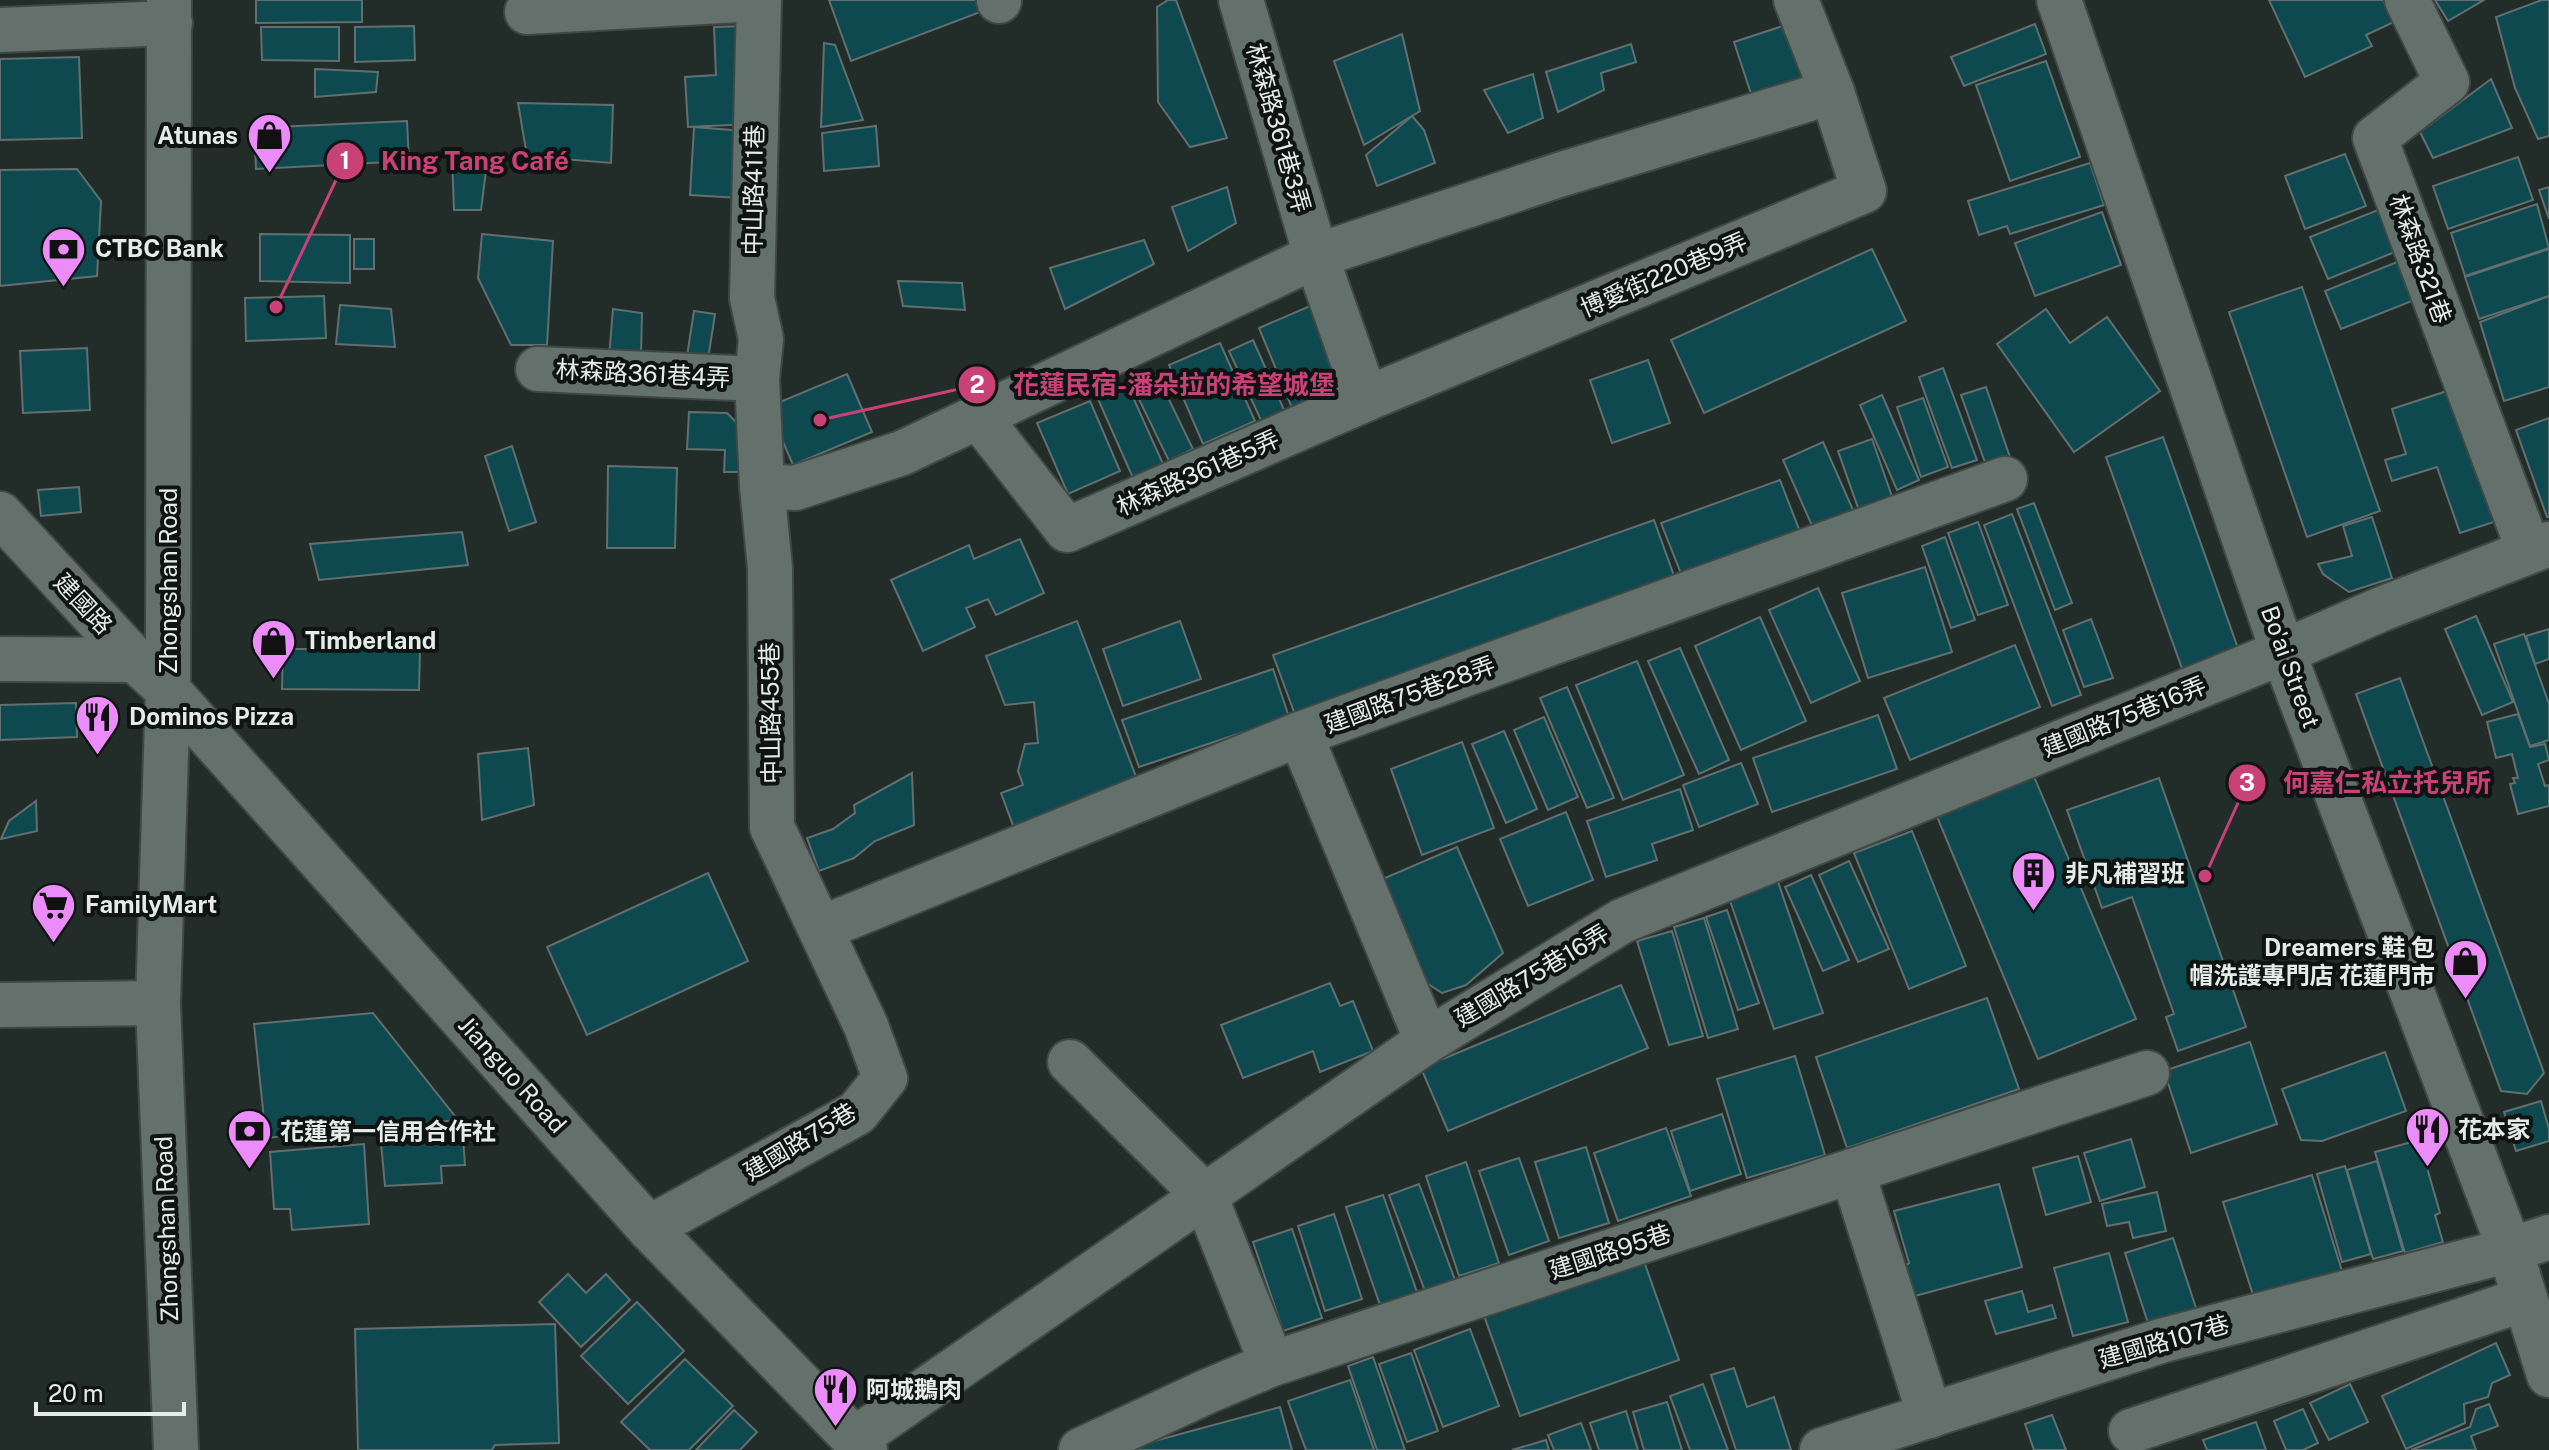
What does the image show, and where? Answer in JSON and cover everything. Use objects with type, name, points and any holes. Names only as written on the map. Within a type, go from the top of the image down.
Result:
[{"type":"street","points":[[527,12],[739,0]]},
{"type":"street","name":"中山路411巷","points":[[757,379],[761,339],[752,298],[759,0]]},
{"type":"street","name":"林森路361巷3弄","points":[[1241,0],[1316,256]]},
{"type":"street","name":"博愛街220巷9弄","points":[[1366,399],[1864,191],[1832,92],[1796,0]]},
{"type":"street","name":"Bo'ai Street","points":[[2059,0],[2283,652],[2529,1244],[2525,1299],[2549,1375]]},
{"type":"street","name":"林森路321巷","points":[[2283,652],[2384,608],[2539,548],[2375,138],[2447,82],[2407,0]]},
{"type":"street","points":[[0,30],[170,12]]},
{"type":"street","name":"Zhongshan Road","points":[[170,12],[168,690],[158,1003],[176,1450]]},
{"type":"street","points":[[762,486],[795,488],[902,453],[1316,256],[1559,175],[1832,92]]},
{"type":"street","points":[[1316,256],[1366,399]]},
{"type":"street","name":"林森路361巷4弄","points":[[538,369],[757,379],[762,486]]},
{"type":"street","name":"林森路361巷5弄","points":[[978,416],[1067,530],[1366,399]]},
{"type":"street","name":"建國路75巷28弄","points":[[822,928],[1300,734],[2005,479]]},
{"type":"street","name":"中山路455巷","points":[[762,486],[770,568],[772,827],[822,928]]},
{"type":"street","name":"建國路","points":[[0,514],[135,660],[168,690]]},
{"type":"street","name":"建國路75巷16弄","points":[[860,1444],[1427,1041],[1622,921],[2283,652]]},
{"type":"street","points":[[0,659],[135,660]]},
{"type":"street","name":"Jianguo Road","points":[[168,690],[649,1228],[860,1444]]},
{"type":"street","points":[[1300,734],[1427,1041]]},
{"type":"street","name":"建國路75巷","points":[[649,1228],[857,1113],[885,1078],[866,1026],[822,928]]},
{"type":"street","points":[[0,1005],[158,1003]]},
{"type":"street","points":[[1070,1062],[1205,1196],[1272,1364]]},
{"type":"street","name":"建國路95巷","points":[[1081,1450],[1272,1364],[2147,1073]]},
{"type":"street","points":[[1852,1171],[1930,1416]]},
{"type":"street","name":"建國路107巷","points":[[1822,1450],[2164,1340],[2529,1244]]},
{"type":"street","points":[[2131,1431],[2525,1299]]},
{"type":"building","points":[[256,0],[362,0],[362,22],[256,23]]},
{"type":"building","points":[[829,0],[980,0],[983,11],[851,61]]},
{"type":"building","points":[[1168,0],[1176,0],[1227,138],[1190,147],[1158,102],[1157,7]]},
{"type":"building","points":[[2269,0],[2383,0],[2394,22],[2366,35],[2372,46],[2305,77]]},
{"type":"building","points":[[2435,0],[2484,0],[2448,21]]},
{"type":"building","points":[[2549,0],[2549,136],[2538,139],[2515,88],[2496,17]]},
{"type":"building","points":[[1807,18],[1829,85],[1756,109],[1734,42]]},
{"type":"building","points":[[2035,24],[2046,54],[1964,86],[1951,57]]},
{"type":"building","points":[[414,26],[415,60],[355,62],[355,27]]},
{"type":"building","points":[[745,26],[751,124],[688,127],[685,77],[716,75],[714,27]]},
{"type":"building","points":[[261,27],[339,27],[339,61],[262,60]]},
{"type":"building","points":[[1402,34],[1420,111],[1364,145],[1334,61]]},
{"type":"building","points":[[824,43],[835,45],[863,120],[821,127]]},
{"type":"building","points":[[1631,44],[1636,62],[1601,73],[1604,90],[1558,112],[1546,72]]},
{"type":"building","points":[[79,57],[82,138],[0,140],[0,59]]},
{"type":"building","points":[[2046,61],[2080,157],[2010,181],[1976,85]]},
{"type":"building","points":[[315,69],[378,72],[376,92],[315,97]]},
{"type":"building","points":[[1533,74],[1543,118],[1508,133],[1484,90]]},
{"type":"building","points":[[2491,79],[2512,128],[2433,158],[2420,132]]},
{"type":"building","points":[[518,103],[613,105],[611,163],[527,156]]},
{"type":"building","points":[[1412,116],[1424,130],[1435,163],[1377,186],[1366,155]]},
{"type":"building","points":[[407,121],[409,161],[256,169],[254,128]]},
{"type":"building","points":[[876,126],[879,166],[824,171],[822,133]]},
{"type":"building","points":[[694,127],[744,131],[740,198],[690,195]]},
{"type":"building","points":[[2345,154],[2366,206],[2305,229],[2285,176]]},
{"type":"building","points":[[488,155],[481,210],[454,210],[452,157]]},
{"type":"building","points":[[2518,157],[2533,200],[2448,229],[2433,186]]},
{"type":"building","points":[[2090,163],[2104,205],[2010,234],[2007,226],[1979,235],[1968,201]]},
{"type":"building","points":[[77,169],[101,201],[97,276],[0,286],[0,170]]},
{"type":"building","points":[[1227,187],[1236,223],[1188,251],[1172,207]]},
{"type":"building","points":[[2549,187],[2549,219],[2539,190]]},
{"type":"building","points":[[2537,204],[2549,248],[2465,276],[2451,233]]},
{"type":"building","points":[[2378,210],[2395,252],[2328,279],[2310,237]]},
{"type":"building","points":[[2102,212],[2121,265],[2035,296],[2015,243]]},
{"type":"building","points":[[260,234],[350,235],[350,283],[260,281]]},
{"type":"building","points":[[482,234],[553,241],[547,345],[511,345],[478,278]]},
{"type":"building","points":[[354,239],[374,239],[374,269],[354,269]]},
{"type":"building","points":[[1144,240],[1154,264],[1065,309],[1050,268]]},
{"type":"building","points":[[1872,249],[1906,321],[1704,413],[1671,340]]},
{"type":"building","points":[[2549,249],[2549,296],[2479,319],[2465,277]]},
{"type":"building","points":[[2397,262],[2412,301],[2341,329],[2325,291]]},
{"type":"building","points":[[898,281],[962,283],[965,310],[903,306]]},
{"type":"building","points":[[2302,287],[2380,511],[2307,537],[2229,312]]},
{"type":"building","points":[[324,296],[326,338],[246,341],[245,298]]},
{"type":"building","points":[[2549,296],[2549,387],[2504,401],[2480,322]]},
{"type":"building","points":[[1317,303],[1357,396],[1297,420],[1259,328]]},
{"type":"building","points":[[340,305],[391,309],[395,347],[336,344]]},
{"type":"building","points":[[613,309],[642,313],[641,357],[609,357]]},
{"type":"building","points":[[2046,309],[2070,343],[2107,317],[2160,391],[2074,452],[1997,344]]},
{"type":"building","points":[[694,311],[715,314],[708,359],[687,356]]},
{"type":"building","points":[[1253,340],[1289,421],[1266,431],[1229,351]]},
{"type":"building","points":[[1220,343],[1255,421],[1203,444],[1169,365]]},
{"type":"building","points":[[87,348],[90,410],[23,413],[20,351]]},
{"type":"building","points":[[1648,360],[1670,423],[1612,443],[1590,380]]},
{"type":"building","points":[[1943,368],[1977,460],[1952,468],[1919,377]]},
{"type":"building","points":[[847,374],[872,432],[793,465],[768,407]]},
{"type":"building","points":[[1157,375],[1193,449],[1169,461],[1133,387]]},
{"type":"building","points":[[1128,386],[1163,464],[1133,478],[1098,399]]},
{"type":"building","points":[[1986,387],[2012,463],[1988,471],[1961,395]]},
{"type":"building","points":[[2450,390],[2503,519],[2460,533],[2437,467],[2392,481],[2385,460],[2406,454],[2392,409]]},
{"type":"building","points":[[1882,395],[1919,480],[1897,490],[1860,405]]},
{"type":"building","points":[[1923,398],[1948,467],[1921,477],[1897,407]]},
{"type":"building","points":[[1090,401],[1120,471],[1068,494],[1037,423]]},
{"type":"building","points":[[689,412],[727,413],[749,435],[748,472],[724,472],[725,450],[687,449]]},
{"type":"building","points":[[2549,418],[2549,517],[2547,517],[2516,430]]},
{"type":"building","points":[[2163,437],[2240,654],[2184,674],[2106,457]]},
{"type":"building","points":[[1872,439],[1896,508],[1862,519],[1838,451]]},
{"type":"building","points":[[1823,442],[1857,519],[1817,537],[1783,460]]},
{"type":"building","points":[[512,446],[536,522],[509,531],[485,456]]},
{"type":"building","points":[[608,466],[677,468],[675,548],[607,548]]},
{"type":"building","points":[[1780,480],[1802,537],[1684,581],[1661,523]]},
{"type":"building","points":[[79,487],[81,512],[41,516],[38,490]]},
{"type":"building","points":[[2034,503],[2072,603],[2055,610],[2017,509]]},
{"type":"building","points":[[2012,514],[2081,695],[2052,706],[1984,525]]},
{"type":"building","points":[[2372,517],[2392,578],[2349,592],[2323,574],[2318,564],[2352,556],[2343,526]]},
{"type":"building","points":[[1654,520],[1678,587],[1297,720],[1273,655]]},
{"type":"building","points":[[1978,522],[2008,605],[1978,615],[1948,533]]},
{"type":"building","points":[[462,532],[468,565],[319,580],[310,544]]},
{"type":"building","points":[[1945,537],[1975,620],[1951,628],[1922,546]]},
{"type":"building","points":[[1020,539],[1044,593],[996,615],[988,599],[966,608],[975,627],[923,651],[891,580],[969,545],[974,559]]},
{"type":"building","points":[[1925,567],[1952,652],[1868,678],[1842,593]]},
{"type":"building","points":[[1818,588],[1860,681],[1811,703],[1769,610]]},
{"type":"building","points":[[2476,616],[2513,702],[2482,715],[2445,629]]},
{"type":"building","points":[[1760,617],[1806,721],[1741,750],[1695,646]]},
{"type":"building","points":[[2091,619],[2113,678],[2084,687],[2063,630]]},
{"type":"building","points":[[1077,621],[1141,790],[1017,836],[1001,793],[1023,785],[1018,771],[1025,744],[1038,743],[1034,702],[1005,705],[986,656]]},
{"type":"building","points":[[1180,621],[1201,679],[1123,706],[1103,649]]},
{"type":"building","points":[[2549,629],[2549,659],[2535,664],[2526,636]]},
{"type":"building","points":[[2524,634],[2549,704],[2549,740],[2530,746],[2494,644]]},
{"type":"building","points":[[2015,645],[2040,707],[1910,760],[1884,698]]},
{"type":"building","points":[[1680,648],[1729,760],[1699,774],[1648,661]]},
{"type":"building","points":[[283,649],[420,649],[419,690],[282,689]]},
{"type":"building","points":[[1637,661],[1684,775],[1623,800],[1576,685]]},
{"type":"building","points":[[1273,669],[1289,717],[1139,767],[1122,720]]},
{"type":"building","points":[[2400,678],[2544,1073],[2527,1094],[2501,1091],[2356,694]]},
{"type":"building","points":[[1567,687],[1614,798],[1587,808],[1540,698]]},
{"type":"building","points":[[76,703],[77,737],[0,740],[0,705]]},
{"type":"building","points":[[2518,714],[2530,747],[2545,744],[2549,760],[2538,764],[2545,786],[2549,785],[2549,806],[2518,814],[2510,784],[2515,783],[2513,778],[2518,778],[2512,754],[2496,758],[2487,722]]},
{"type":"building","points":[[1878,715],[1897,769],[1772,812],[1753,758]]},
{"type":"building","points":[[1544,717],[1578,797],[1548,810],[1514,730]]},
{"type":"building","points":[[1504,731],[1537,809],[1506,823],[1472,744]]},
{"type":"building","points":[[1462,742],[1494,828],[1422,855],[1391,769]]},
{"type":"building","points":[[528,748],[534,805],[482,820],[478,754]]},
{"type":"building","points":[[1741,763],[1758,804],[1699,827],[1683,785]]},
{"type":"building","name":"非凡補習班","points":[[2030,767],[2136,1019],[2038,1059],[1933,807]]},
{"type":"building","points":[[912,773],[914,825],[875,841],[854,858],[819,871],[807,838],[833,829],[855,813],[854,805]]},
{"type":"building","points":[[2159,778],[2246,1027],[2178,1051],[2166,1017],[2174,1014],[2132,897],[2102,908],[2067,810]]},
{"type":"building","points":[[1680,789],[1693,830],[1652,844],[1657,860],[1606,877],[1587,821]]},
{"type":"building","points":[[36,801],[37,831],[1,839],[9,821]]},
{"type":"building","points":[[1566,812],[1593,880],[1528,906],[1500,839]]},
{"type":"building","points":[[1912,831],[1966,966],[1909,989],[1854,853]]},
{"type":"building","points":[[1457,847],[1503,953],[1466,985],[1442,993],[1419,978],[1378,881]]},
{"type":"building","points":[[1849,861],[1889,949],[1858,962],[1819,875]]},
{"type":"building","points":[[708,873],[748,961],[587,1035],[547,947]]},
{"type":"building","points":[[1811,875],[1849,960],[1823,971],[1785,887]]},
{"type":"building","points":[[1776,876],[1823,1013],[1774,1029],[1727,892]]},
{"type":"building","points":[[1727,910],[1759,1003],[1738,1010],[1706,917]]},
{"type":"building","points":[[1704,918],[1738,1029],[1708,1038],[1674,927]]},
{"type":"building","points":[[1672,931],[1703,1036],[1669,1045],[1637,941]]},
{"type":"building","points":[[1330,983],[1340,1006],[1353,1001],[1373,1051],[1320,1072],[1313,1051],[1243,1078],[1221,1025]]},
{"type":"building","points":[[1621,985],[1648,1048],[1448,1131],[1421,1068]]},
{"type":"building","points":[[1987,998],[2019,1089],[1847,1148],[1816,1057]]},
{"type":"building","points":[[373,1013],[458,1120],[266,1138],[254,1024]]},
{"type":"building","points":[[2250,1042],[2277,1124],[2191,1153],[2164,1071]]},
{"type":"building","points":[[2385,1052],[2406,1111],[2322,1141],[2301,1140],[2282,1089]]},
{"type":"building","points":[[1795,1056],[1825,1155],[1747,1178],[1717,1079]]},
{"type":"building","points":[[2541,1101],[2549,1141],[2516,1151],[2504,1112]]},
{"type":"building","points":[[1722,1114],[1741,1174],[1690,1191],[1671,1131]]},
{"type":"building","points":[[1666,1128],[1691,1196],[1618,1221],[1594,1153]]},
{"type":"building","points":[[463,1137],[465,1165],[441,1166],[442,1183],[385,1186],[381,1143]]},
{"type":"building","points":[[2131,1139],[2145,1187],[2100,1201],[2084,1153]]},
{"type":"building","points":[[2419,1140],[2440,1213],[2435,1215],[2443,1242],[2405,1253],[2375,1152]]},
{"type":"building","points":[[364,1144],[369,1224],[292,1230],[290,1209],[274,1209],[270,1152]]},
{"type":"building","points":[[1586,1147],[1609,1223],[1559,1238],[1535,1162]]},
{"type":"building","points":[[2078,1156],[2091,1202],[2046,1215],[2033,1168]]},
{"type":"building","points":[[1519,1158],[1549,1241],[1509,1255],[1479,1171]]},
{"type":"building","points":[[2377,1161],[2403,1251],[2373,1259],[2347,1170]]},
{"type":"building","points":[[1466,1162],[1499,1263],[1459,1276],[1426,1176]]},
{"type":"building","points":[[2345,1166],[2371,1254],[2342,1262],[2317,1174]]},
{"type":"building","points":[[2312,1175],[2343,1274],[2255,1301],[2223,1202]]},
{"type":"building","points":[[1419,1184],[1455,1280],[1425,1291],[1389,1195]]},
{"type":"building","points":[[1999,1184],[2022,1267],[1900,1300],[1893,1274],[1909,1263],[1894,1211]]},
{"type":"building","points":[[2157,1192],[2166,1231],[2133,1238],[2129,1222],[2107,1226],[2102,1204]]},
{"type":"building","points":[[1383,1195],[1418,1295],[1381,1308],[1346,1207]]},
{"type":"building","points":[[1334,1214],[1362,1299],[1325,1311],[1298,1226]]},
{"type":"building","points":[[1292,1229],[1322,1318],[1283,1331],[1253,1242]]},
{"type":"building","points":[[2173,1238],[2197,1311],[2149,1326],[2125,1253]]},
{"type":"building","points":[[1641,1253],[1679,1360],[1520,1416],[1482,1310]]},
{"type":"building","points":[[2109,1253],[2128,1322],[2073,1336],[2054,1268]]},
{"type":"building","points":[[568,1274],[586,1293],[606,1274],[630,1300],[581,1347],[539,1302]]},
{"type":"building","points":[[2022,1291],[2028,1312],[2052,1305],[2056,1318],[1996,1334],[1985,1301]]},
{"type":"building","points":[[637,1302],[684,1351],[628,1404],[581,1356]]},
{"type":"building","points":[[555,1324],[559,1443],[495,1445],[492,1450],[358,1450],[355,1329]]},
{"type":"building","points":[[1470,1329],[1499,1406],[1443,1427],[1414,1350]]},
{"type":"building","points":[[2496,1343],[2510,1375],[2492,1383],[2488,1397],[2464,1404],[2465,1423],[2406,1449],[2382,1396]]},
{"type":"building","points":[[1411,1353],[1438,1431],[1407,1442],[1379,1364]]},
{"type":"building","points":[[1373,1357],[1405,1450],[1377,1450],[1348,1366]]},
{"type":"building","points":[[685,1359],[733,1406],[689,1450],[650,1450],[621,1422]]},
{"type":"building","points":[[1734,1368],[1747,1407],[1774,1397],[1791,1450],[1736,1450],[1711,1375]]},
{"type":"building","points":[[1350,1380],[1374,1450],[1306,1450],[1288,1401]]},
{"type":"building","points":[[1703,1384],[1728,1450],[1690,1450],[1670,1396]]},
{"type":"building","points":[[2350,1384],[2368,1422],[2329,1440],[2310,1403]]},
{"type":"building","points":[[1667,1402],[1682,1450],[1644,1450],[1633,1412]]},
{"type":"building","points":[[2489,1404],[2498,1426],[2471,1436],[2476,1450],[2411,1450],[2470,1427],[2476,1409]]},
{"type":"building","points":[[1280,1407],[1292,1450],[1121,1450]]},
{"type":"building","points":[[2303,1409],[2318,1443],[2303,1450],[2286,1450],[2274,1421]]},
{"type":"building","points":[[734,1410],[757,1432],[740,1450],[696,1450]]},
{"type":"building","points":[[1626,1411],[1638,1450],[1599,1450],[1590,1423]]},
{"type":"building","points":[[2052,1415],[2066,1450],[2034,1450],[2025,1424]]},
{"type":"building","points":[[2256,1422],[2266,1450],[2207,1450],[2203,1440]]},
{"type":"building","points":[[1581,1423],[1591,1450],[1554,1450],[1548,1435]]},
{"type":"building","points":[[1546,1440],[1549,1450],[1512,1450]]},
{"type":"place","name":"Atunas","points":[[269,175]]},
{"type":"place","name":"CTBC Bank","points":[[64,288]]},
{"type":"place","name":"King Tang Café","points":[[276,307]]},
{"type":"place","name":"花蓮民宿-潘朵拉的希望城堡","points":[[820,420]]},
{"type":"place","name":"Timberland","points":[[274,680]]},
{"type":"place","name":"Dominos Pizza","points":[[98,756]]},
{"type":"place","name":"何嘉仁私立托兒所","points":[[2205,876]]},
{"type":"place","name":"非凡補習班","points":[[2034,913]]},
{"type":"place","name":"FamilyMart","points":[[54,944]]},
{"type":"place","name":"Dreamers 鞋 包 帽洗護專門店 花蓮門市","points":[[2466,1001]]},
{"type":"place","name":"花本家","points":[[2427,1169]]},
{"type":"place","name":"花蓮第一信用合作社","points":[[249,1171]]},
{"type":"place","name":"阿城鵝肉","points":[[835,1429]]}]
